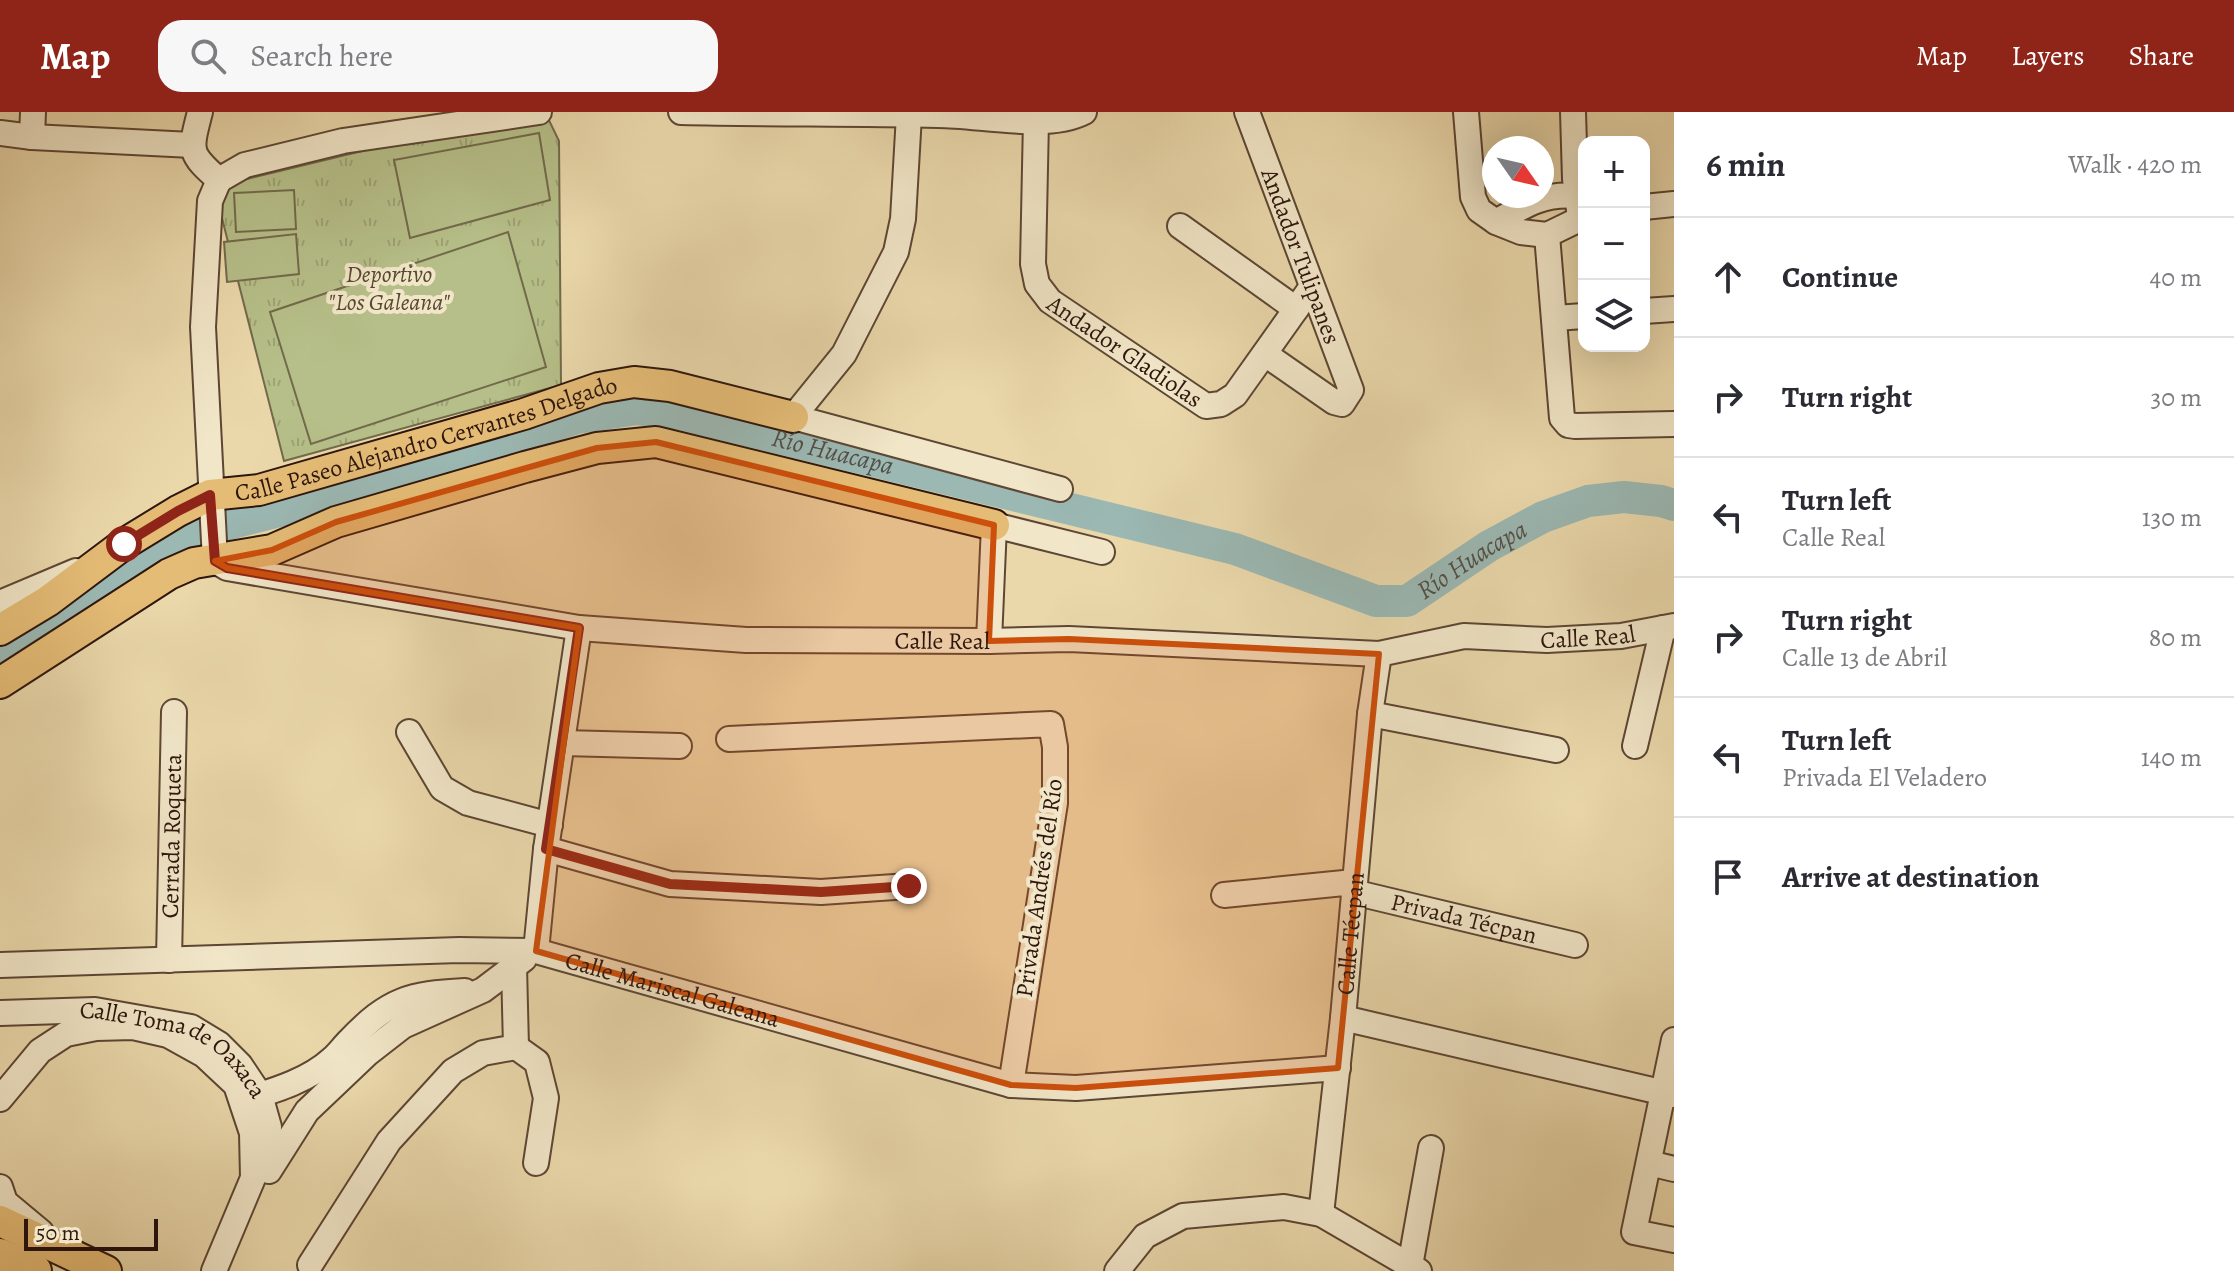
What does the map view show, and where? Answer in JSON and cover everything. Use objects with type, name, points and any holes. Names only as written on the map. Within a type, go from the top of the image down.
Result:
[{"type":"highway","points":[[0,1256],[34,1271]]},
{"type":"main road","name":"Calle Paseo Alejandro Cervantes Delgado","points":[[0,630],[48,601],[124,544],[178,511],[524,414],[599,388],[634,382],[670,386],[793,417]]},
{"type":"main road","points":[[0,683],[169,574],[214,554],[272,550],[336,522],[597,448],[656,442],[994,525]]},
{"type":"main road","points":[[0,1221],[106,1271]]},
{"type":"street","points":[[32,137],[33,112]]},
{"type":"street","points":[[200,112],[192,145],[199,163],[219,180]]},
{"type":"street","points":[[214,554],[203,327],[210,201],[219,180],[245,165],[343,141],[539,112]]},
{"type":"street","points":[[681,112],[1036,120],[1074,117],[1084,112]]},
{"type":"street","name":"Andador Tulipanes","points":[[1247,112],[1351,390],[1342,404],[1334,402],[1265,354]]},
{"type":"street","points":[[1466,112],[1473,197],[1488,216],[1521,232],[1547,235],[1578,212]]},
{"type":"street","points":[[1573,112],[1581,208]]},
{"type":"street","points":[[909,115],[903,219],[896,252],[844,354],[793,417],[1060,489]]},
{"type":"street","name":"Andador Gladiolas","points":[[1036,120],[1033,264],[1037,284],[1050,301],[1206,406],[1221,404],[1235,395],[1265,354]]},
{"type":"street","points":[[0,133],[192,145]]},
{"type":"street","points":[[1488,216],[1557,194],[1578,208]]},
{"type":"street","points":[[1650,206],[1674,204]]},
{"type":"street","points":[[1180,226],[1296,309]]},
{"type":"street","points":[[1547,235],[1562,418],[1568,425],[1674,424]]},
{"type":"street","points":[[1265,354],[1311,288]]},
{"type":"street","points":[[1650,311],[1674,309]]},
{"type":"street","points":[[1555,318],[1578,316]]},
{"type":"street","points":[[989,641],[994,525],[1102,552]]},
{"type":"street","points":[[0,603],[73,573],[124,544]]},
{"type":"street","name":"Calle Real","points":[[214,554],[227,568],[579,628],[746,640],[1069,639],[1379,654],[1464,636],[1547,640],[1621,636],[1668,627]]},
{"type":"street","points":[[1635,746],[1668,627]]},
{"type":"street","points":[[536,951],[548,837],[579,628]]},
{"type":"street","name":"Calle Técpan","points":[[1321,1214],[1343,1018],[1370,714],[1379,654]]},
{"type":"street","name":"Cerrada Roqueta","points":[[169,960],[174,712]]},
{"type":"street","points":[[1370,714],[1556,750]]},
{"type":"street","name":"Privada Andrés del Río","points":[[729,739],[1051,724],[1055,747],[1055,803],[1011,1085]]},
{"type":"street","points":[[409,732],[442,788],[468,803],[548,837],[670,884],[821,892],[909,886]]},
{"type":"street","points":[[563,743],[679,746]]},
{"type":"street","name":"Privada Técpan","points":[[1224,895],[1353,887],[1575,945]]},
{"type":"street","name":"Calle Mariscal Galeana","points":[[0,965],[459,950],[536,951],[1011,1085],[1076,1088],[1338,1068]]},
{"type":"street","name":"Calle Toma de Oaxaca","points":[[214,1271],[260,1176],[307,1111],[367,1054],[403,1026],[483,990],[536,951]]},
{"type":"street","points":[[514,966],[516,1047]]},
{"type":"street","points":[[251,1098],[286,1087],[330,1061],[381,1011],[400,1000],[424,993],[483,990]]},
{"type":"street","name":"Calle Toma de Oaxaca","points":[[0,1013],[95,1010],[191,1027],[219,1044],[240,1065],[251,1098],[252,1133],[260,1176],[228,1271]]},
{"type":"street","points":[[1343,1018],[1669,1094]]},
{"type":"street","name":"Calle Toma de Oaxaca","points":[[0,1099],[40,1051],[66,1034],[96,1028],[133,1027],[168,1035],[204,1055],[251,1098]]},
{"type":"street","points":[[1674,1040],[1669,1094],[1649,1163],[1634,1232],[1674,1240]]},
{"type":"street","points":[[310,1265],[389,1141],[453,1071],[483,1053],[516,1047],[537,1062],[546,1098],[536,1163]]},
{"type":"street","points":[[1117,1271],[1145,1236],[1183,1216],[1284,1207],[1321,1214],[1414,1268],[1431,1148]]},
{"type":"street","points":[[1649,1163],[1674,1169]]},
{"type":"street","points":[[0,1187],[5,1202],[58,1247]]},
{"type":"highlighted area","points":[[656,442],[994,525],[989,641],[1069,639],[1379,654],[1338,1068],[1076,1088],[1011,1085],[536,951],[579,628],[227,568],[215,561],[272,550],[336,522],[597,448]]},
{"type":"green space","name":"Deportivo \"Los Galeana\"","points":[[545,112],[559,141],[561,385],[284,461],[214,187],[387,145]]},
{"type":"green space","points":[[539,133],[550,200],[410,238],[394,160]]},
{"type":"green space","points":[[294,190],[296,229],[236,232],[234,193]]},
{"type":"green space","points":[[508,232],[546,367],[311,444],[270,312]]},
{"type":"green space","points":[[296,234],[299,274],[227,282],[224,242]]},
{"type":"waterway","name":"Río Huacapa","points":[[0,653],[185,535],[311,503],[577,418],[637,409],[680,414],[1235,549],[1376,601],[1407,601],[1489,546],[1543,517],[1588,501],[1624,497],[1674,505]]},
{"type":"route","points":[[124,544],[210,495],[215,561],[227,568],[579,628],[546,849],[670,884],[821,892],[909,886]]}]
